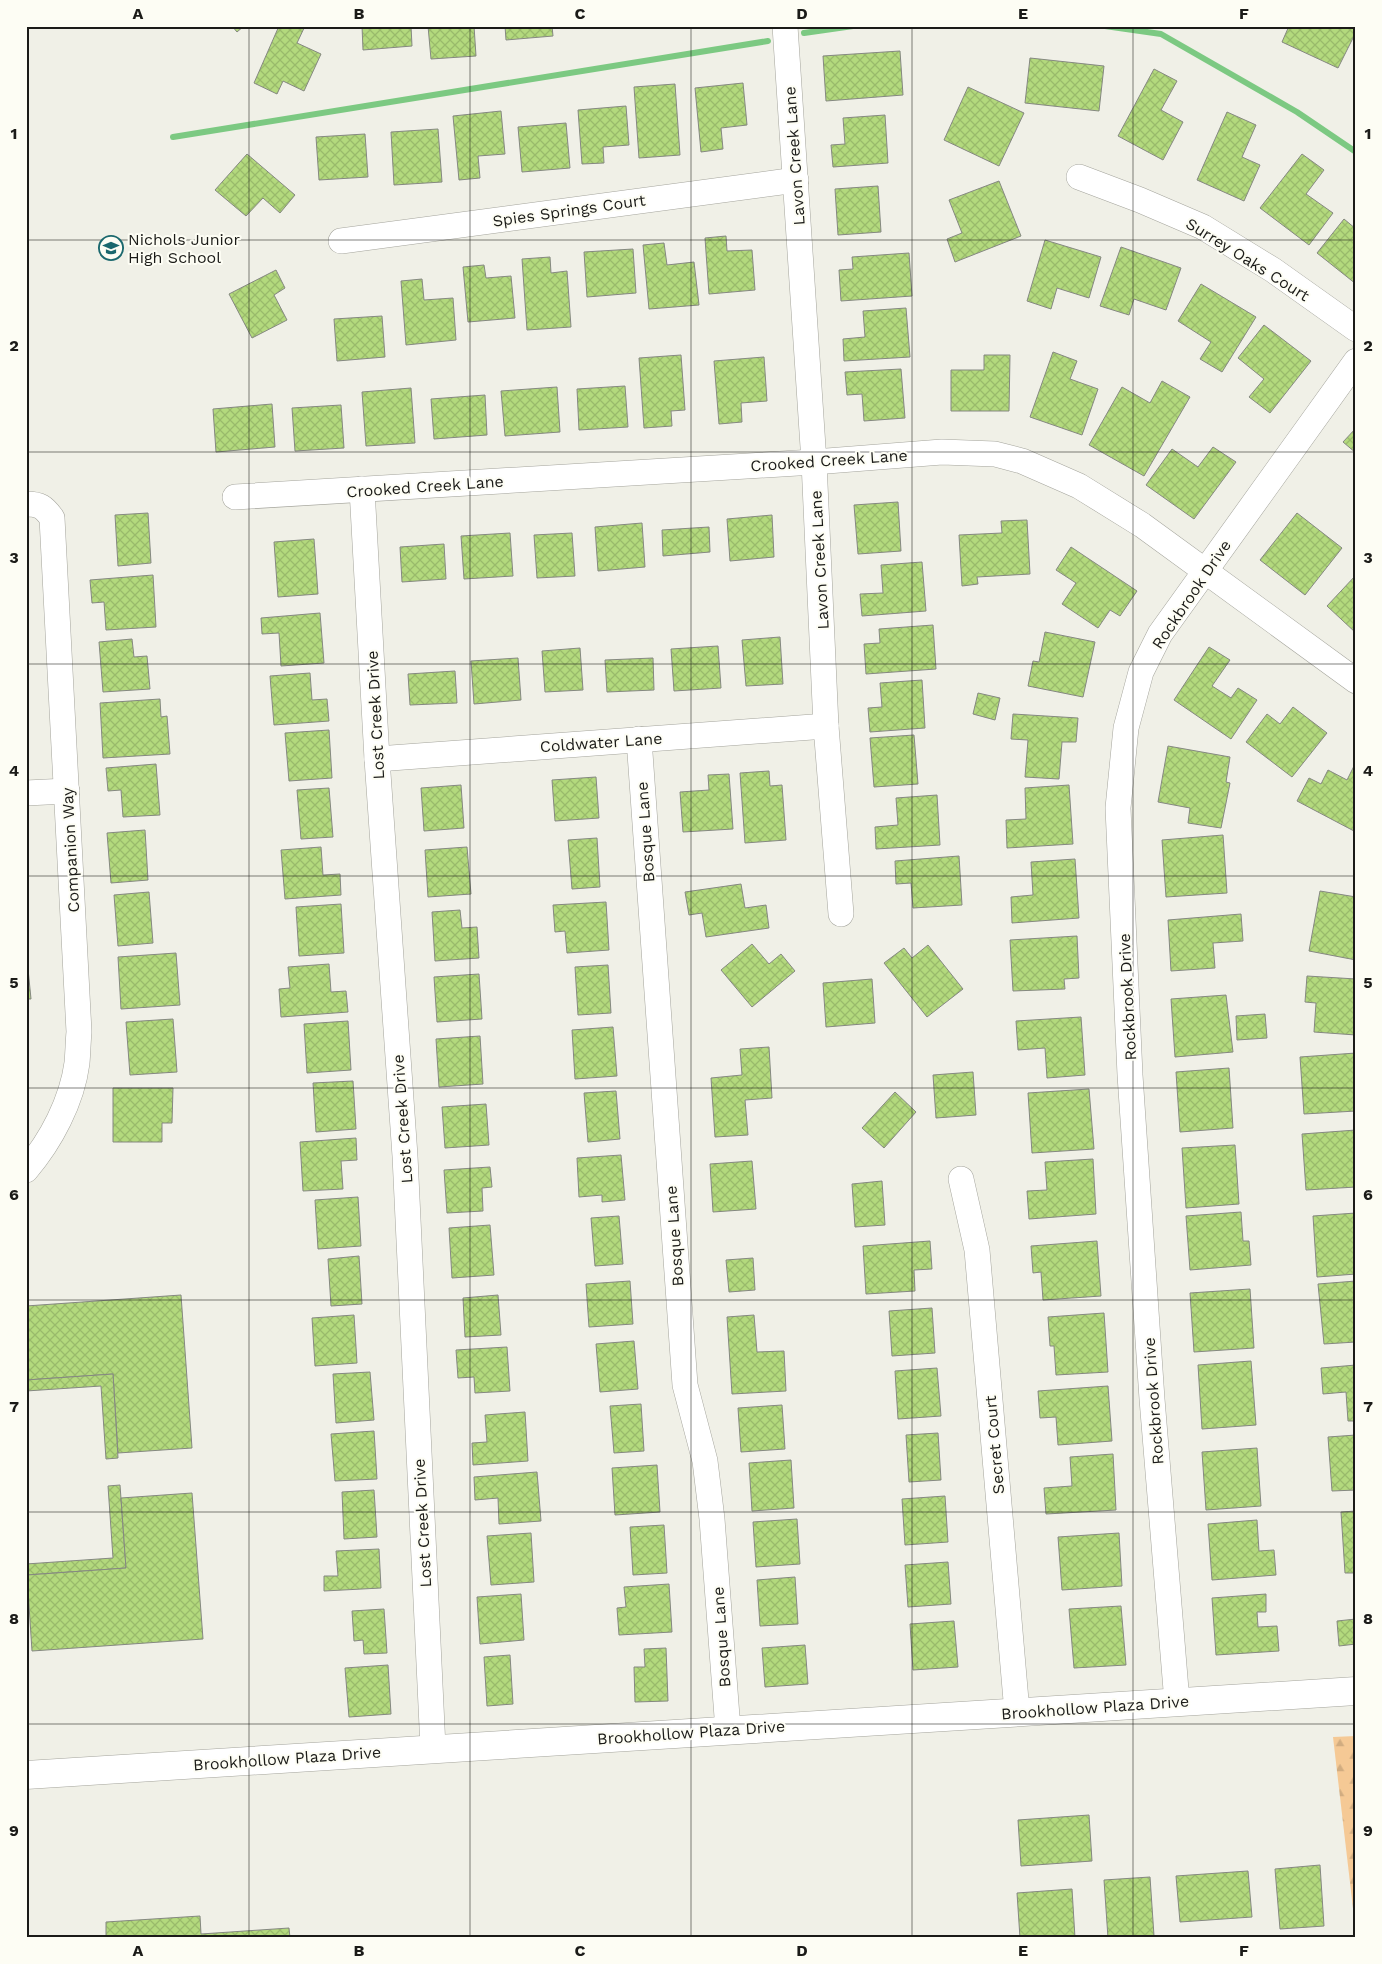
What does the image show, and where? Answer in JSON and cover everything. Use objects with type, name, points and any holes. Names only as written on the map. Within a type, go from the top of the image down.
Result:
[{"type":"street","name":"Lavon Creek Lane","points":[[785,26],[814,462],[826,726],[841,914]]},
{"type":"street","name":"Surrey Oaks Court","points":[[1079,177],[1203,227],[1273,270],[1356,329]]},
{"type":"street","name":"Spies Springs Court","points":[[341,241],[796,180]]},
{"type":"street","name":"Rockbrook Drive","points":[[1177,1702],[1152,1399],[1132,1095],[1118,808],[1126,728],[1141,672],[1160,634],[1356,361]]},
{"type":"street","name":"Crooked Creek Lane","points":[[235,497],[814,462],[942,452],[995,454],[1022,461],[1079,486],[1142,525],[1356,681]]},
{"type":"street","name":"Lost Creek Drive","points":[[362,489],[377,759],[405,1156],[433,1748]]},
{"type":"street","name":"Companion Way","points":[[26,504],[36,504],[45,507],[52,518],[79,1032],[77,1064],[71,1092],[54,1128],[26,1170]]},
{"type":"street","name":"Coldwater Lane","points":[[377,759],[826,726]]},
{"type":"street","name":"Bosque Lane","points":[[639,739],[685,1384],[706,1470],[712,1519],[728,1730]]},
{"type":"street","points":[[26,793],[67,790]]},
{"type":"street","name":"Secret Court","points":[[961,1179],[977,1250],[1017,1712]]},
{"type":"street","name":"Brookhollow Plaza Drive","points":[[26,1775],[1356,1691]]},
{"type":"green space","points":[[1356,1736],[1356,1934],[1333,1737]]},
{"type":"building","points":[[232,26],[244,26],[237,32]]},
{"type":"building","points":[[279,26],[305,26],[297,43],[321,54],[304,91],[283,81],[277,94],[254,83]]},
{"type":"building","points":[[362,26],[411,26],[412,46],[363,50]]},
{"type":"building","points":[[428,26],[474,26],[476,56],[431,59]]},
{"type":"building","points":[[505,26],[552,26],[553,36],[506,40]]},
{"type":"building","points":[[1289,26],[1356,26],[1356,32],[1338,68],[1282,42]]},
{"type":"building","points":[[900,51],[903,95],[826,101],[823,56]]},
{"type":"building","points":[[1030,58],[1104,66],[1099,111],[1025,103]]},
{"type":"building","points":[[1154,69],[1177,81],[1161,110],[1183,122],[1163,160],[1118,136]]},
{"type":"building","points":[[743,83],[747,125],[721,128],[723,149],[701,152],[695,88]]},
{"type":"building","points":[[675,84],[680,155],[639,158],[634,87]]},
{"type":"building","points":[[968,87],[1024,113],[999,166],[944,140]]},
{"type":"building","points":[[626,106],[629,145],[603,147],[604,163],[582,164],[578,110]]},
{"type":"building","points":[[501,111],[505,154],[478,156],[480,178],[459,180],[453,116]]},
{"type":"building","points":[[1227,112],[1256,125],[1242,157],[1260,165],[1244,201],[1197,180]]},
{"type":"building","points":[[885,115],[888,163],[833,167],[831,145],[845,144],[843,118]]},
{"type":"building","points":[[566,123],[570,168],[522,172],[518,127]]},
{"type":"building","points":[[438,129],[442,182],[394,185],[391,132]]},
{"type":"building","points":[[365,134],[368,177],[319,180],[316,137]]},
{"type":"building","points":[[247,154],[295,195],[280,213],[263,198],[246,216],[215,190]]},
{"type":"building","points":[[1302,154],[1324,170],[1306,194],[1333,213],[1309,245],[1260,208]]},
{"type":"building","points":[[999,181],[1021,236],[955,262],[947,239],[962,233],[949,200]]},
{"type":"building","points":[[878,186],[881,232],[838,235],[835,189]]},
{"type":"building","points":[[1344,219],[1356,229],[1356,284],[1317,253]]},
{"type":"building","points":[[726,236],[727,251],[752,250],[755,290],[709,294],[705,238]]},
{"type":"building","points":[[1045,240],[1101,257],[1089,298],[1057,288],[1051,309],[1027,301]]},
{"type":"building","points":[[664,243],[667,265],[694,262],[699,305],[649,309],[643,245]]},
{"type":"building","points":[[1121,247],[1181,268],[1166,310],[1134,299],[1129,315],[1100,306]]},
{"type":"building","points":[[633,249],[636,293],[587,297],[584,252]]},
{"type":"building","points":[[909,253],[912,296],[841,301],[839,270],[853,269],[852,257]]},
{"type":"building","points":[[550,257],[551,273],[567,271],[571,327],[527,330],[522,259]]},
{"type":"building","points":[[484,265],[486,278],[511,276],[515,318],[468,322],[463,267]]},
{"type":"building","points":[[276,270],[285,288],[274,295],[287,320],[252,338],[229,294]]},
{"type":"building","points":[[422,279],[424,300],[453,298],[456,340],[406,345],[401,281]]},
{"type":"building","points":[[1201,284],[1256,317],[1222,372],[1200,359],[1211,342],[1178,321]]},
{"type":"building","points":[[906,308],[910,357],[844,361],[843,339],[865,337],[863,311]]},
{"type":"building","points":[[382,316],[385,357],[337,361],[334,319]]},
{"type":"building","points":[[1264,325],[1311,361],[1270,413],[1249,397],[1264,379],[1238,358]]},
{"type":"building","points":[[1053,352],[1077,361],[1070,379],[1098,389],[1082,435],[1030,417]]},
{"type":"building","points":[[681,355],[685,410],[671,411],[672,426],[644,428],[639,358]]},
{"type":"building","points":[[984,355],[1010,355],[1009,411],[951,411],[951,370],[984,370]]},
{"type":"building","points":[[764,357],[767,401],[741,403],[742,422],[719,424],[714,361]]},
{"type":"building","points":[[901,369],[905,418],[864,421],[862,394],[847,395],[845,372]]},
{"type":"building","points":[[1162,381],[1190,397],[1144,476],[1089,445],[1122,387],[1150,403]]},
{"type":"building","points":[[625,386],[628,427],[579,430],[577,389]]},
{"type":"building","points":[[557,387],[560,432],[505,436],[501,391]]},
{"type":"building","points":[[411,388],[415,443],[366,446],[362,392]]},
{"type":"building","points":[[485,395],[487,435],[434,439],[431,399]]},
{"type":"building","points":[[272,404],[275,447],[216,452],[213,409]]},
{"type":"building","points":[[341,405],[344,448],[295,451],[292,408]]},
{"type":"building","points":[[1356,428],[1356,453],[1343,442]]},
{"type":"building","points":[[1213,447],[1236,462],[1194,519],[1146,485],[1172,449],[1198,467]]},
{"type":"building","points":[[898,502],[901,551],[858,554],[854,505]]},
{"type":"building","points":[[148,513],[151,563],[118,566],[115,515]]},
{"type":"building","points":[[1297,513],[1342,548],[1305,595],[1260,560]]},
{"type":"building","points":[[772,515],[774,557],[730,561],[727,519]]},
{"type":"building","points":[[1027,520],[1030,574],[977,577],[978,584],[962,586],[959,535],[1002,533],[1001,521]]},
{"type":"building","points":[[642,523],[645,567],[598,571],[595,527]]},
{"type":"building","points":[[709,527],[710,552],[663,556],[662,530]]},
{"type":"building","points":[[510,533],[513,576],[464,579],[461,536]]},
{"type":"building","points":[[572,533],[575,576],[537,578],[534,535]]},
{"type":"building","points":[[314,539],[318,594],[278,597],[274,542]]},
{"type":"building","points":[[444,544],[446,579],[402,582],[400,547]]},
{"type":"building","points":[[1071,547],[1137,591],[1120,616],[1110,610],[1098,628],[1062,604],[1076,583],[1056,570]]},
{"type":"building","points":[[922,562],[926,611],[862,616],[860,594],[883,593],[881,565]]},
{"type":"building","points":[[153,575],[156,627],[106,630],[104,602],[92,603],[90,580]]},
{"type":"building","points":[[1356,575],[1356,633],[1327,606]]},
{"type":"building","points":[[320,613],[324,663],[281,666],[279,633],[262,634],[261,618]]},
{"type":"building","points":[[933,625],[936,669],[866,674],[864,644],[880,643],[879,629]]},
{"type":"building","points":[[1045,632],[1095,642],[1083,697],[1028,686],[1033,661],[1039,662]]},
{"type":"building","points":[[780,637],[783,684],[746,686],[742,640]]},
{"type":"building","points":[[132,639],[134,657],[147,656],[150,689],[103,692],[99,642]]},
{"type":"building","points":[[718,646],[721,688],[674,691],[671,649]]},
{"type":"building","points":[[1209,647],[1230,660],[1212,686],[1231,698],[1238,688],[1257,700],[1231,739],[1174,700]]},
{"type":"building","points":[[580,648],[583,690],[545,692],[542,651]]},
{"type":"building","points":[[518,658],[521,700],[474,704],[471,661]]},
{"type":"building","points":[[653,658],[654,690],[607,692],[605,660]]},
{"type":"building","points":[[455,671],[457,703],[410,705],[408,674]]},
{"type":"building","points":[[310,673],[312,700],[327,699],[329,721],[274,725],[270,676]]},
{"type":"building","points":[[922,680],[925,728],[870,732],[868,708],[882,707],[880,683]]},
{"type":"building","points":[[978,693],[1000,698],[995,720],[973,714]]},
{"type":"building","points":[[160,699],[161,717],[167,716],[170,754],[103,758],[100,703]]},
{"type":"building","points":[[1293,707],[1327,733],[1292,777],[1246,742],[1267,714],[1280,724]]},
{"type":"building","points":[[1013,714],[1078,718],[1076,742],[1062,742],[1059,779],[1025,777],[1028,740],[1011,739]]},
{"type":"building","points":[[329,730],[332,778],[289,781],[285,733]]},
{"type":"building","points":[[914,735],[918,784],[874,787],[870,738]]},
{"type":"building","points":[[1168,746],[1230,757],[1226,782],[1230,783],[1221,828],[1188,823],[1190,808],[1158,802]]},
{"type":"building","points":[[1356,762],[1354,831],[1297,801],[1309,778],[1321,784],[1328,770],[1347,780]]},
{"type":"building","points":[[156,764],[160,815],[123,817],[121,790],[108,791],[106,768]]},
{"type":"building","points":[[769,771],[770,786],[782,785],[786,840],[745,843],[740,773]]},
{"type":"building","points":[[729,774],[733,829],[683,832],[680,792],[709,790],[708,775]]},
{"type":"building","points":[[596,777],[599,818],[555,821],[552,780]]},
{"type":"building","points":[[461,785],[464,828],[424,831],[421,788]]},
{"type":"building","points":[[1069,785],[1073,844],[1007,848],[1006,820],[1026,819],[1025,788]]},
{"type":"building","points":[[329,788],[333,837],[301,839],[297,790]]},
{"type":"building","points":[[937,795],[940,845],[876,849],[875,827],[898,825],[896,798]]},
{"type":"building","points":[[145,830],[148,880],[111,883],[107,833]]},
{"type":"building","points":[[1223,835],[1227,893],[1166,897],[1162,840]]},
{"type":"building","points":[[597,838],[600,887],[572,889],[568,840]]},
{"type":"building","points":[[321,847],[323,875],[340,874],[341,895],[285,899],[281,850]]},
{"type":"building","points":[[467,847],[471,894],[428,897],[425,850]]},
{"type":"building","points":[[959,856],[962,905],[913,908],[911,883],[896,884],[895,861]]},
{"type":"building","points":[[1075,859],[1079,918],[1012,923],[1011,897],[1033,895],[1031,862]]},
{"type":"building","points":[[741,884],[745,908],[766,905],[769,928],[706,937],[702,913],[689,915],[685,892]]},
{"type":"building","points":[[1320,891],[1356,897],[1356,960],[1309,951]]},
{"type":"building","points":[[149,892],[153,943],[118,946],[114,895]]},
{"type":"building","points":[[26,895],[28,924],[26,924]]},
{"type":"building","points":[[606,902],[609,950],[567,953],[565,931],[555,932],[553,905]]},
{"type":"building","points":[[341,904],[344,953],[299,956],[296,907]]},
{"type":"building","points":[[460,910],[462,928],[477,927],[479,958],[435,961],[432,912]]},
{"type":"building","points":[[1241,914],[1243,941],[1213,943],[1215,968],[1171,971],[1168,920]]},
{"type":"building","points":[[1077,936],[1079,978],[1064,979],[1065,989],[1013,991],[1010,940]]},
{"type":"building","points":[[752,944],[769,964],[781,954],[795,971],[752,1007],[721,970]]},
{"type":"building","points":[[928,945],[963,989],[927,1017],[884,963],[904,948],[912,958]]},
{"type":"building","points":[[26,949],[31,999],[26,999]]},
{"type":"building","points":[[176,953],[180,1005],[121,1009],[118,957]]},
{"type":"building","points":[[329,964],[331,992],[346,991],[348,1012],[281,1017],[279,989],[290,988],[288,967]]},
{"type":"building","points":[[608,965],[611,1013],[578,1015],[575,967]]},
{"type":"building","points":[[479,974],[482,1019],[437,1022],[434,977]]},
{"type":"building","points":[[1307,976],[1356,979],[1356,1035],[1314,1032],[1316,1003],[1305,1002]]},
{"type":"building","points":[[872,979],[875,1023],[826,1027],[823,983]]},
{"type":"building","points":[[1226,995],[1233,1052],[1175,1057],[1171,999]]},
{"type":"building","points":[[1265,1014],[1267,1038],[1237,1040],[1236,1016]]},
{"type":"building","points":[[1081,1017],[1085,1075],[1047,1078],[1045,1048],[1018,1050],[1016,1021]]},
{"type":"building","points":[[173,1019],[177,1072],[130,1075],[126,1022]]},
{"type":"building","points":[[348,1021],[351,1070],[307,1073],[304,1024]]},
{"type":"building","points":[[613,1027],[617,1076],[575,1079],[572,1030]]},
{"type":"building","points":[[480,1036],[483,1084],[439,1087],[436,1039]]},
{"type":"building","points":[[769,1047],[772,1098],[745,1100],[748,1135],[715,1137],[711,1078],[742,1075],[740,1049]]},
{"type":"building","points":[[1356,1053],[1356,1111],[1304,1114],[1300,1057]]},
{"type":"building","points":[[1229,1068],[1233,1128],[1180,1132],[1176,1072]]},
{"type":"building","points":[[973,1072],[976,1115],[936,1118],[933,1075]]},
{"type":"building","points":[[353,1081],[356,1129],[316,1132],[313,1083]]},
{"type":"building","points":[[113,1088],[173,1088],[172,1123],[162,1123],[162,1142],[113,1142]]},
{"type":"building","points":[[1089,1089],[1094,1149],[1032,1153],[1028,1093]]},
{"type":"building","points":[[616,1091],[620,1139],[588,1142],[584,1093]]},
{"type":"building","points":[[895,1092],[916,1112],[884,1148],[862,1128]]},
{"type":"building","points":[[486,1104],[489,1145],[445,1148],[442,1107]]},
{"type":"building","points":[[1356,1130],[1356,1187],[1306,1190],[1302,1134]]},
{"type":"building","points":[[356,1138],[357,1160],[341,1161],[343,1189],[303,1191],[300,1142]]},
{"type":"building","points":[[1235,1145],[1239,1204],[1186,1208],[1182,1148]]},
{"type":"building","points":[[621,1155],[625,1200],[602,1202],[602,1195],[579,1197],[577,1158]]},
{"type":"building","points":[[1093,1159],[1096,1214],[1029,1219],[1027,1191],[1047,1190],[1045,1162]]},
{"type":"building","points":[[752,1161],[756,1209],[713,1212],[710,1164]]},
{"type":"building","points":[[490,1167],[492,1187],[482,1188],[483,1211],[447,1213],[444,1170]]},
{"type":"building","points":[[882,1181],[885,1225],[855,1227],[852,1184]]},
{"type":"building","points":[[358,1197],[361,1246],[318,1249],[315,1200]]},
{"type":"building","points":[[1241,1212],[1243,1241],[1249,1241],[1251,1265],[1190,1270],[1186,1216]]},
{"type":"building","points":[[1356,1213],[1356,1274],[1317,1277],[1313,1216]]},
{"type":"building","points":[[619,1216],[623,1264],[595,1266],[591,1218]]},
{"type":"building","points":[[490,1225],[494,1275],[452,1278],[449,1228]]},
{"type":"building","points":[[930,1241],[932,1269],[914,1270],[915,1291],[866,1294],[863,1246]]},
{"type":"building","points":[[1097,1241],[1101,1296],[1043,1300],[1041,1272],[1033,1273],[1031,1246]]},
{"type":"building","points":[[359,1256],[362,1304],[331,1306],[328,1259]]},
{"type":"building","points":[[753,1258],[755,1290],[729,1292],[726,1260]]},
{"type":"building","points":[[630,1281],[633,1324],[589,1327],[586,1284]]},
{"type":"building","points":[[1356,1281],[1356,1342],[1324,1344],[1318,1284]]},
{"type":"building","points":[[1250,1289],[1254,1348],[1194,1352],[1190,1293]]},
{"type":"building","points":[[181,1295],[192,1448],[118,1453],[113,1374],[26,1380],[26,1306]]},
{"type":"building","points":[[498,1295],[501,1335],[465,1337],[463,1298]]},
{"type":"building","points":[[932,1308],[935,1353],[892,1356],[889,1311]]},
{"type":"building","points":[[1104,1313],[1108,1372],[1056,1375],[1054,1346],[1050,1346],[1048,1317]]},
{"type":"building","points":[[354,1315],[357,1363],[315,1366],[312,1318]]},
{"type":"building","points":[[754,1315],[757,1352],[784,1351],[786,1391],[732,1394],[727,1317]]},
{"type":"building","points":[[634,1341],[638,1389],[600,1392],[596,1344]]},
{"type":"building","points":[[507,1347],[510,1391],[475,1393],[474,1377],[458,1378],[456,1350]]},
{"type":"building","points":[[1251,1361],[1256,1425],[1202,1429],[1198,1365]]},
{"type":"building","points":[[1356,1365],[1356,1421],[1348,1421],[1346,1392],[1323,1394],[1321,1368]]},
{"type":"building","points":[[937,1368],[941,1416],[898,1419],[895,1371]]},
{"type":"building","points":[[370,1372],[374,1420],[336,1423],[333,1374]]},
{"type":"building","points":[[113,1374],[118,1458],[106,1459],[101,1386],[26,1391],[26,1380]]},
{"type":"building","points":[[1108,1386],[1112,1441],[1058,1445],[1056,1417],[1040,1418],[1038,1391]]},
{"type":"building","points":[[641,1404],[644,1451],[614,1453],[610,1406]]},
{"type":"building","points":[[782,1405],[785,1449],[741,1452],[738,1408]]},
{"type":"building","points":[[525,1412],[528,1461],[473,1465],[472,1443],[487,1442],[485,1415]]},
{"type":"building","points":[[374,1431],[377,1479],[335,1481],[331,1434]]},
{"type":"building","points":[[938,1433],[941,1480],[909,1482],[906,1435]]},
{"type":"building","points":[[1356,1435],[1356,1490],[1332,1491],[1328,1437]]},
{"type":"building","points":[[1257,1448],[1261,1506],[1206,1510],[1202,1452]]},
{"type":"building","points":[[1113,1454],[1116,1510],[1046,1514],[1044,1488],[1072,1486],[1070,1457]]},
{"type":"building","points":[[791,1460],[794,1508],[752,1511],[749,1463]]},
{"type":"building","points":[[657,1465],[660,1512],[615,1515],[612,1468]]},
{"type":"building","points":[[537,1472],[541,1521],[499,1524],[498,1498],[475,1500],[474,1477]]},
{"type":"building","points":[[120,1485],[126,1568],[26,1575],[26,1564],[113,1558],[108,1486]]},
{"type":"building","points":[[374,1490],[377,1537],[344,1539],[342,1492]]},
{"type":"building","points":[[192,1493],[203,1639],[32,1651],[27,1575],[126,1568],[121,1498]]},
{"type":"building","points":[[945,1496],[948,1542],[905,1545],[902,1499]]},
{"type":"building","points":[[1356,1511],[1356,1573],[1345,1573],[1341,1512]]},
{"type":"building","points":[[797,1519],[800,1564],[756,1567],[753,1522]]},
{"type":"building","points":[[1257,1520],[1259,1551],[1274,1550],[1276,1575],[1212,1580],[1208,1524]]},
{"type":"building","points":[[664,1525],[667,1573],[633,1575],[630,1527]]},
{"type":"building","points":[[531,1533],[534,1582],[491,1585],[487,1536]]},
{"type":"building","points":[[1119,1533],[1122,1586],[1062,1590],[1058,1537]]},
{"type":"building","points":[[379,1549],[381,1588],[324,1591],[324,1576],[338,1576],[336,1551]]},
{"type":"building","points":[[948,1562],[951,1604],[908,1607],[905,1565]]},
{"type":"building","points":[[795,1577],[798,1624],[760,1626],[757,1580]]},
{"type":"building","points":[[669,1584],[672,1632],[619,1635],[617,1608],[626,1607],[624,1587]]},
{"type":"building","points":[[521,1594],[524,1640],[480,1644],[477,1597]]},
{"type":"building","points":[[1266,1594],[1266,1612],[1257,1612],[1258,1627],[1277,1626],[1279,1651],[1216,1655],[1212,1598]]},
{"type":"building","points":[[1121,1606],[1126,1665],[1074,1668],[1069,1609]]},
{"type":"building","points":[[384,1609],[387,1653],[364,1654],[363,1640],[354,1641],[352,1611]]},
{"type":"building","points":[[1356,1619],[1356,1644],[1339,1646],[1337,1621]]},
{"type":"building","points":[[954,1621],[958,1667],[913,1670],[910,1624]]},
{"type":"building","points":[[805,1645],[808,1684],[765,1687],[762,1648]]},
{"type":"building","points":[[666,1648],[668,1701],[635,1702],[634,1667],[645,1667],[644,1649]]},
{"type":"building","points":[[510,1655],[513,1704],[487,1706],[484,1657]]},
{"type":"building","points":[[388,1665],[391,1714],[349,1717],[345,1668]]},
{"type":"building","points":[[1089,1815],[1092,1861],[1021,1866],[1018,1820]]},
{"type":"building","points":[[1320,1865],[1324,1926],[1280,1929],[1275,1869]]},
{"type":"building","points":[[1248,1871],[1252,1917],[1180,1922],[1176,1876]]},
{"type":"building","points":[[1150,1877],[1154,1936],[1108,1938],[1104,1880]]},
{"type":"building","points":[[1072,1889],[1075,1938],[1020,1938],[1017,1893]]},
{"type":"building","points":[[200,1916],[201,1934],[289,1928],[290,1938],[106,1938],[106,1922]]},
{"type":"waterway","points":[[804,33],[853,26]]},
{"type":"waterway","points":[[1105,26],[1161,34],[1297,112],[1356,152]]},
{"type":"waterway","points":[[173,137],[768,41]]},
{"type":"place","name":"Nichols Junior High School","points":[[111,248]]}]
